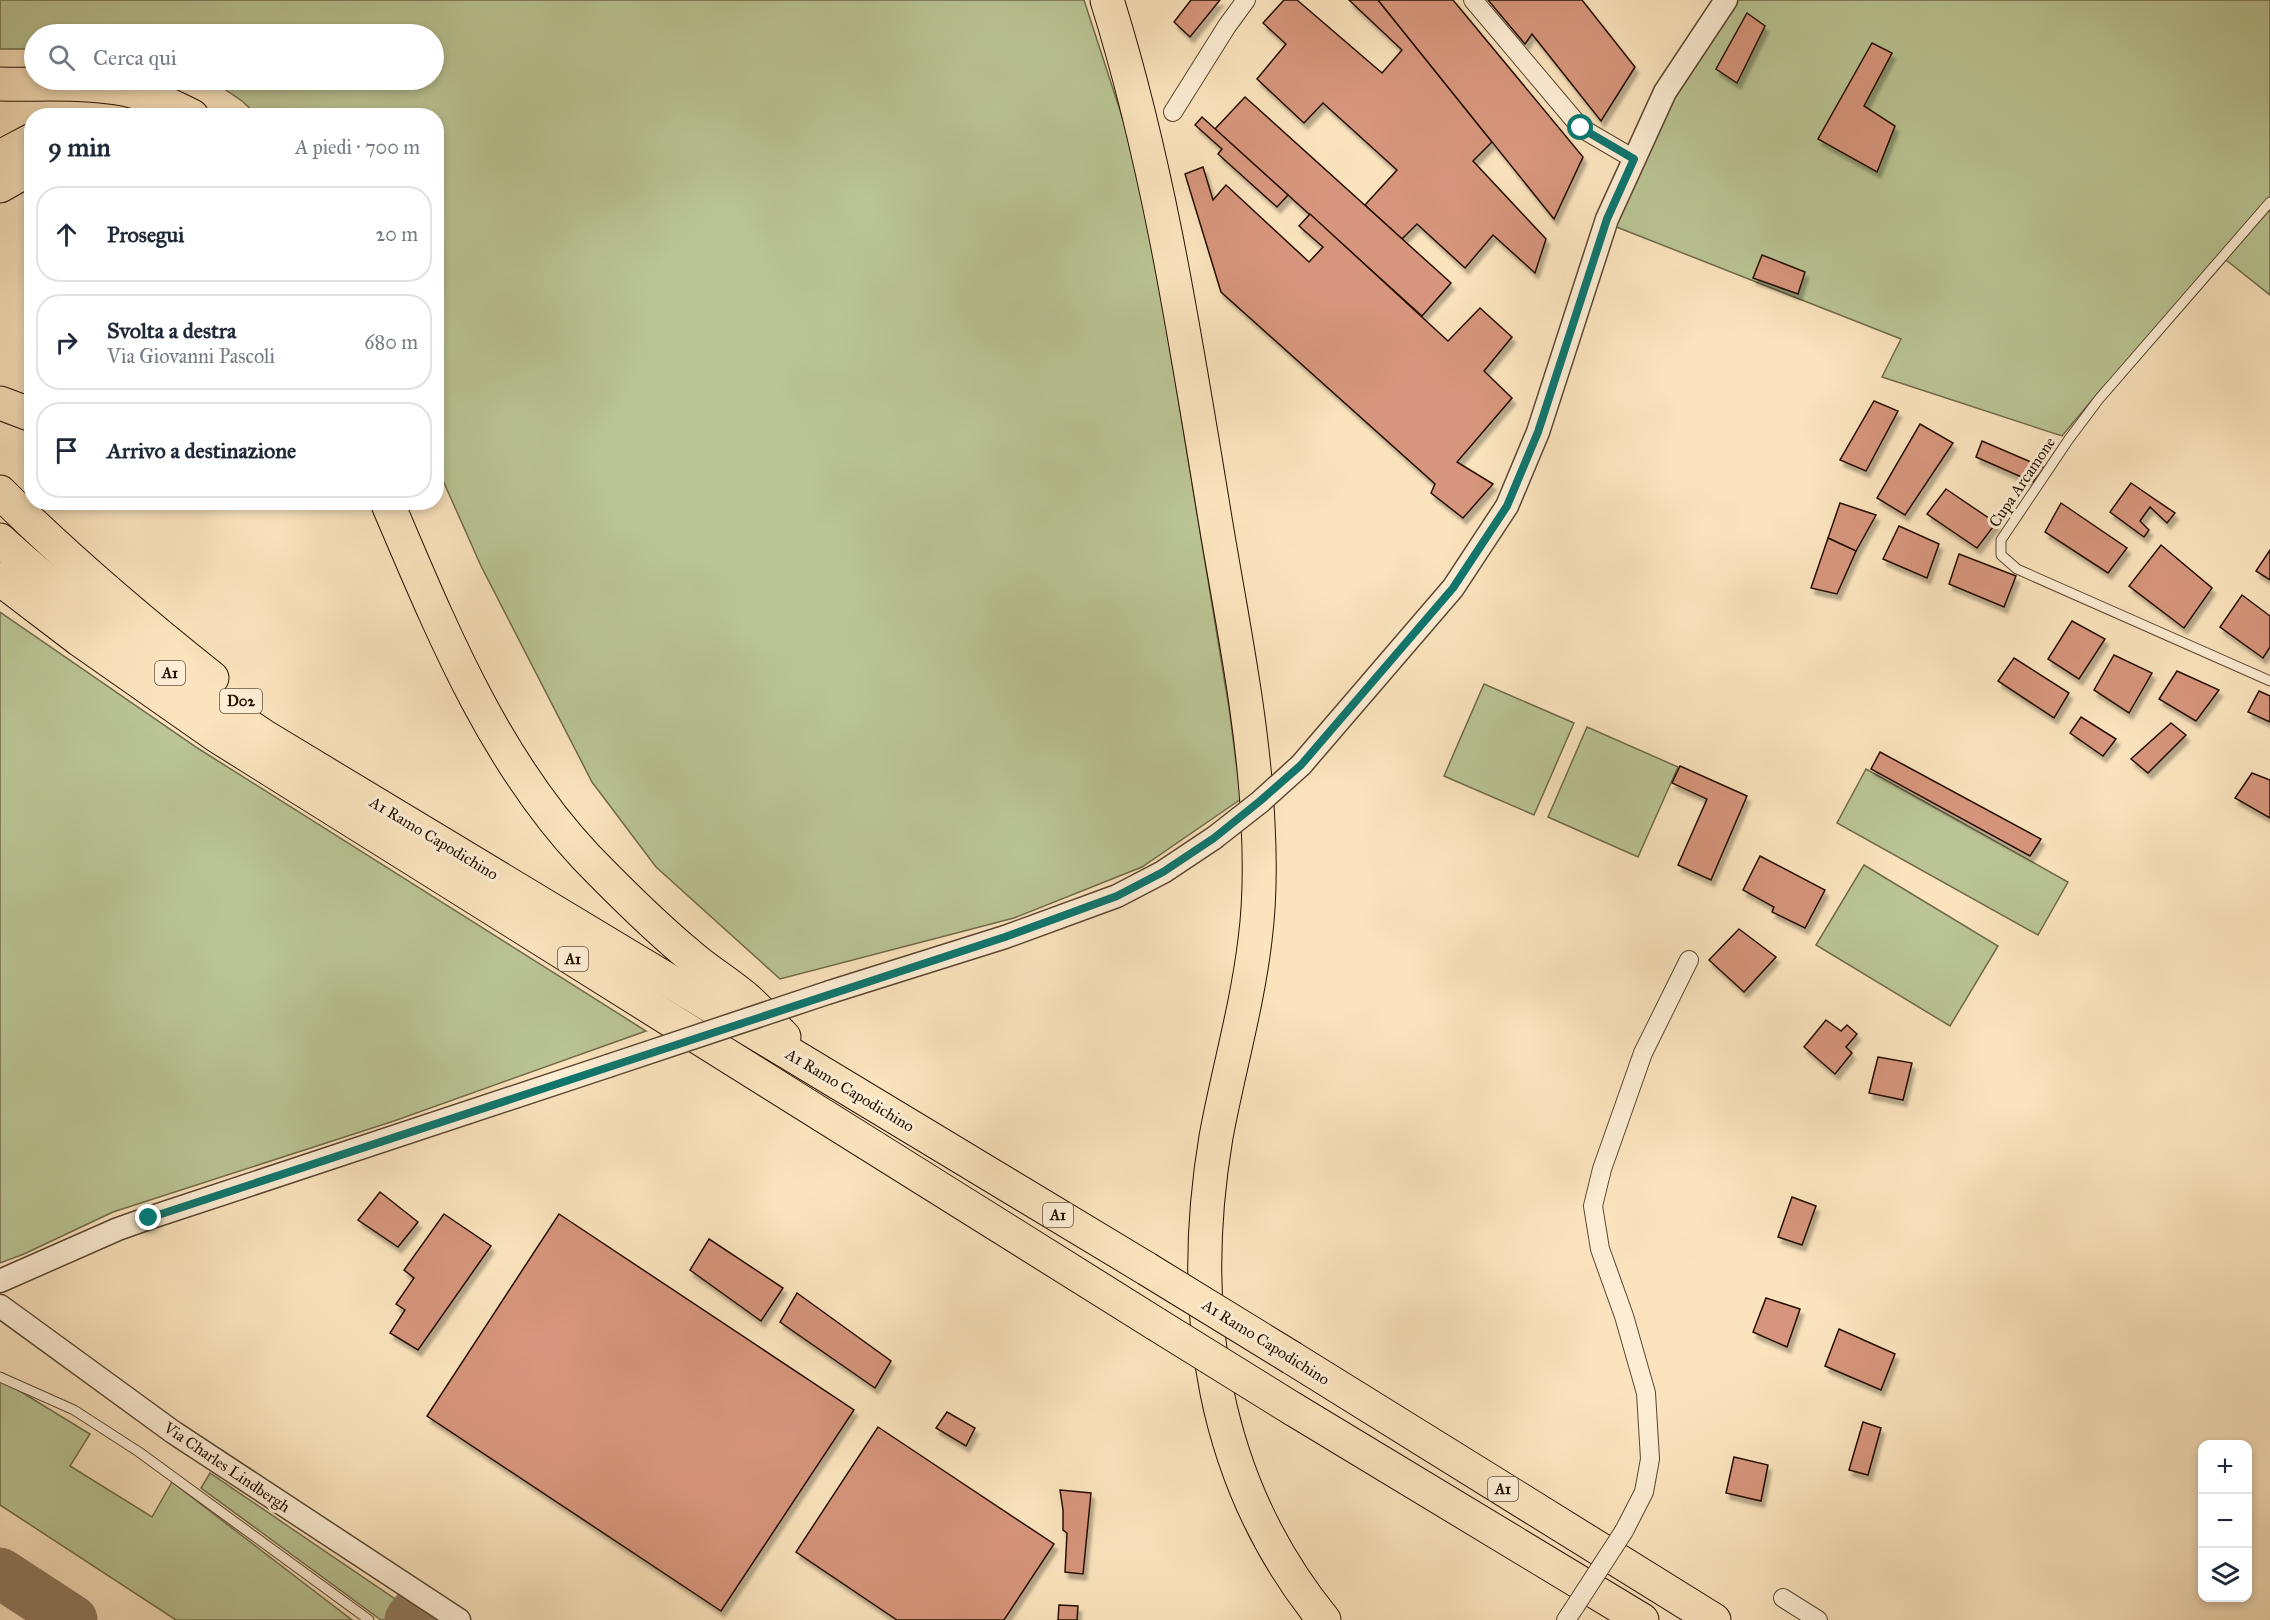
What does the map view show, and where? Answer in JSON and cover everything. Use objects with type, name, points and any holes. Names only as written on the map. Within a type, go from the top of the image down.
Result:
[{"type":"highway","points":[[1107,0],[1129,70],[1153,171],[1179,304],[1250,736],[1258,821],[1259,861],[1255,939],[1239,1032],[1217,1135],[1206,1208],[1204,1269],[1207,1328],[1226,1437],[1247,1494],[1272,1545],[1303,1594],[1324,1620]]},
{"type":"highway","points":[[0,84],[24,84]]},
{"type":"highway","points":[[126,90],[162,101],[176,108]]},
{"type":"highway","points":[[0,157],[24,144]]},
{"type":"highway","points":[[0,186],[24,173]]},
{"type":"highway","points":[[0,403],[24,412]]},
{"type":"highway","name":"D02","points":[[0,492],[45,537],[130,614],[352,789]]},
{"type":"highway","points":[[390,510],[436,616],[469,685],[505,748],[542,803],[584,854],[637,909],[689,956],[749,1001],[814,1068]]},
{"type":"highway","name":"A1 Ramo Capodichino","points":[[0,540],[27,566],[141,653],[265,737],[1147,1269],[1714,1620]]},
{"type":"highway","name":"A1 Ramo Capodichino","points":[[0,579],[217,736],[1293,1409],[1642,1620]]},
{"type":"street","points":[[1173,112],[1246,0]]},
{"type":"street","points":[[1473,0],[1581,128],[1634,159]]},
{"type":"street","points":[[0,1281],[61,1253],[149,1218],[830,992],[1005,937],[1117,896],[1163,872],[1214,838],[1301,765],[1453,588],[1507,506],[1538,432],[1607,219],[1665,92],[1726,0]]},
{"type":"street","points":[[1566,1620],[1624,1531],[1644,1492],[1650,1459],[1646,1393],[1624,1316],[1600,1249],[1593,1206],[1602,1169],[1642,1053],[1689,960]]},
{"type":"street","name":"Via Charles Lindbergh","points":[[0,1306],[173,1432],[459,1620]]},
{"type":"street","points":[[1783,1598],[1818,1620]]},
{"type":"lane","name":"Cupa Arcamone","points":[[2270,202],[2099,399],[2069,439],[2001,540],[2001,555],[2017,568],[2270,681]]},
{"type":"lane","points":[[0,1377],[74,1410],[139,1452],[369,1620]]},
{"type":"green space","points":[[0,0],[1084,0],[1129,138],[1150,227],[1229,708],[1241,799],[1142,867],[1014,918],[780,979],[656,867],[592,782],[481,566],[444,483],[444,108],[250,108],[226,90],[444,90],[444,24],[24,24],[24,49],[0,49]]},
{"type":"green space","points":[[1737,0],[2270,0],[2270,295],[2226,260],[2110,393],[2102,388],[2062,436],[1882,377],[1901,339],[1614,226],[1675,96]]},
{"type":"green space","points":[[0,612],[199,749],[646,1031],[394,1121],[113,1212],[0,1263]]},
{"type":"green space","points":[[1484,684],[1574,723],[1534,815],[1444,776]]},
{"type":"green space","points":[[1587,727],[1678,767],[1638,857],[1548,817]]},
{"type":"green space","points":[[1866,769],[2068,882],[2038,935],[1837,823]]},
{"type":"green space","points":[[1864,865],[1998,946],[1950,1026],[1816,945]]},
{"type":"green space","points":[[0,1379],[90,1434],[70,1466],[152,1517],[172,1482],[352,1620],[176,1620],[0,1505]]},
{"type":"green space","points":[[210,1473],[401,1603],[388,1620],[381,1620],[201,1488]]},
{"type":"building","points":[[1191,0],[1220,0],[1190,37],[1174,22]]},
{"type":"building","points":[[1284,0],[1297,0],[1382,73],[1402,50],[1349,0],[1378,0],[1492,142],[1473,161],[1546,239],[1535,273],[1493,235],[1465,268],[1417,224],[1402,239],[1365,205],[1397,170],[1323,103],[1304,123],[1257,79],[1286,44],[1263,23]]},
{"type":"building","points":[[1378,0],[1453,0],[1583,157],[1554,219]]},
{"type":"building","points":[[1488,0],[1582,0],[1635,67],[1601,121],[1532,34],[1525,44]]},
{"type":"building","points":[[1747,13],[1765,26],[1737,83],[1716,69]]},
{"type":"building","points":[[1872,43],[1892,53],[1864,106],[1895,126],[1877,172],[1818,139]]},
{"type":"building","points":[[1245,97],[1451,283],[1422,316],[1215,129]]},
{"type":"building","points":[[1202,117],[1288,195],[1277,207],[1218,154],[1222,149],[1195,125]]},
{"type":"building","points":[[1203,167],[1213,200],[1226,185],[1309,262],[1323,247],[1299,226],[1310,214],[1448,341],[1480,308],[1512,337],[1484,371],[1512,398],[1457,462],[1493,484],[1463,518],[1431,493],[1435,484],[1221,292],[1185,174]]},
{"type":"building","points":[[1762,255],[1805,272],[1798,294],[1753,278]]},
{"type":"building","points":[[1874,401],[1898,411],[1866,471],[1840,460]]},
{"type":"building","points":[[1920,424],[1953,443],[1905,515],[1877,498]]},
{"type":"building","points":[[1982,441],[2045,468],[2033,482],[1976,457]]},
{"type":"building","points":[[2131,483],[2175,513],[2167,523],[2150,507],[2140,521],[2149,530],[2144,537],[2110,512]]},
{"type":"building","points":[[1946,489],[1996,523],[1977,548],[1927,514]]},
{"type":"building","points":[[1840,503],[1876,515],[1856,551],[1828,538]]},
{"type":"building","points":[[2061,503],[2127,548],[2108,573],[2045,532]]},
{"type":"building","points":[[1899,526],[1939,544],[1927,578],[1883,559]]},
{"type":"building","points":[[1828,538],[1856,551],[1837,594],[1811,588]]},
{"type":"building","points":[[2161,545],[2212,588],[2184,628],[2129,586]]},
{"type":"building","points":[[2270,550],[2270,580],[2256,571]]},
{"type":"building","points":[[1959,554],[2016,576],[2004,607],[1949,584]]},
{"type":"building","points":[[2242,595],[2270,616],[2270,647],[2263,658],[2220,627]]},
{"type":"building","points":[[2072,621],[2105,639],[2079,679],[2048,659]]},
{"type":"building","points":[[2114,655],[2152,673],[2129,713],[2094,690]]},
{"type":"building","points":[[2014,658],[2069,693],[2054,718],[1998,681]]},
{"type":"building","points":[[2177,671],[2219,690],[2196,721],[2159,699]]},
{"type":"building","points":[[2259,691],[2270,696],[2270,722],[2248,712]]},
{"type":"building","points":[[2081,717],[2116,739],[2103,756],[2070,733]]},
{"type":"building","points":[[2171,723],[2186,735],[2148,773],[2131,759]]},
{"type":"building","points":[[1880,752],[2041,839],[2030,856],[1871,769]]},
{"type":"building","points":[[1680,766],[1747,796],[1711,880],[1678,865],[1707,799],[1672,783]]},
{"type":"building","points":[[2252,773],[2270,780],[2270,818],[2235,798]]},
{"type":"building","points":[[1760,856],[1825,890],[1805,928],[1772,912],[1774,907],[1743,890]]},
{"type":"building","points":[[1739,929],[1776,957],[1744,992],[1709,960]]},
{"type":"building","points":[[1826,1020],[1841,1031],[1847,1025],[1857,1034],[1846,1047],[1852,1053],[1835,1074],[1804,1047]]},
{"type":"building","points":[[1878,1057],[1912,1063],[1903,1100],[1869,1093]]},
{"type":"building","points":[[380,1192],[418,1222],[398,1247],[358,1220]]},
{"type":"building","points":[[1792,1197],[1816,1206],[1802,1245],[1778,1237]]},
{"type":"building","points":[[444,1214],[491,1246],[418,1350],[390,1333],[405,1310],[396,1304],[414,1278],[404,1270]]},
{"type":"building","points":[[559,1214],[854,1410],[721,1611],[427,1416]]},
{"type":"building","points":[[709,1239],[783,1288],[761,1321],[690,1270]]},
{"type":"building","points":[[797,1293],[891,1361],[875,1388],[780,1322]]},
{"type":"building","points":[[1766,1298],[1800,1309],[1787,1347],[1753,1332]]},
{"type":"building","points":[[1839,1329],[1895,1354],[1881,1390],[1825,1366]]},
{"type":"building","points":[[947,1412],[975,1428],[966,1446],[936,1428]]},
{"type":"building","points":[[1863,1422],[1881,1428],[1868,1475],[1849,1470]]},
{"type":"building","points":[[878,1427],[1054,1544],[1004,1620],[897,1620],[796,1552]]},
{"type":"building","points":[[1734,1457],[1768,1465],[1761,1501],[1726,1493]]},
{"type":"building","points":[[1060,1490],[1091,1493],[1083,1574],[1065,1572],[1067,1533],[1063,1530]]},
{"type":"building","points":[[1059,1605],[1078,1606],[1077,1620],[1058,1620]]},
{"type":"taxiway","points":[[0,1573],[72,1620]]},
{"type":"taxiway","points":[[410,1620],[415,1613]]},
{"type":"route","points":[[149,1218],[830,992],[1005,937],[1117,896],[1163,872],[1214,838],[1301,765],[1453,588],[1507,506],[1538,432],[1607,219],[1634,159],[1581,128]]}]
